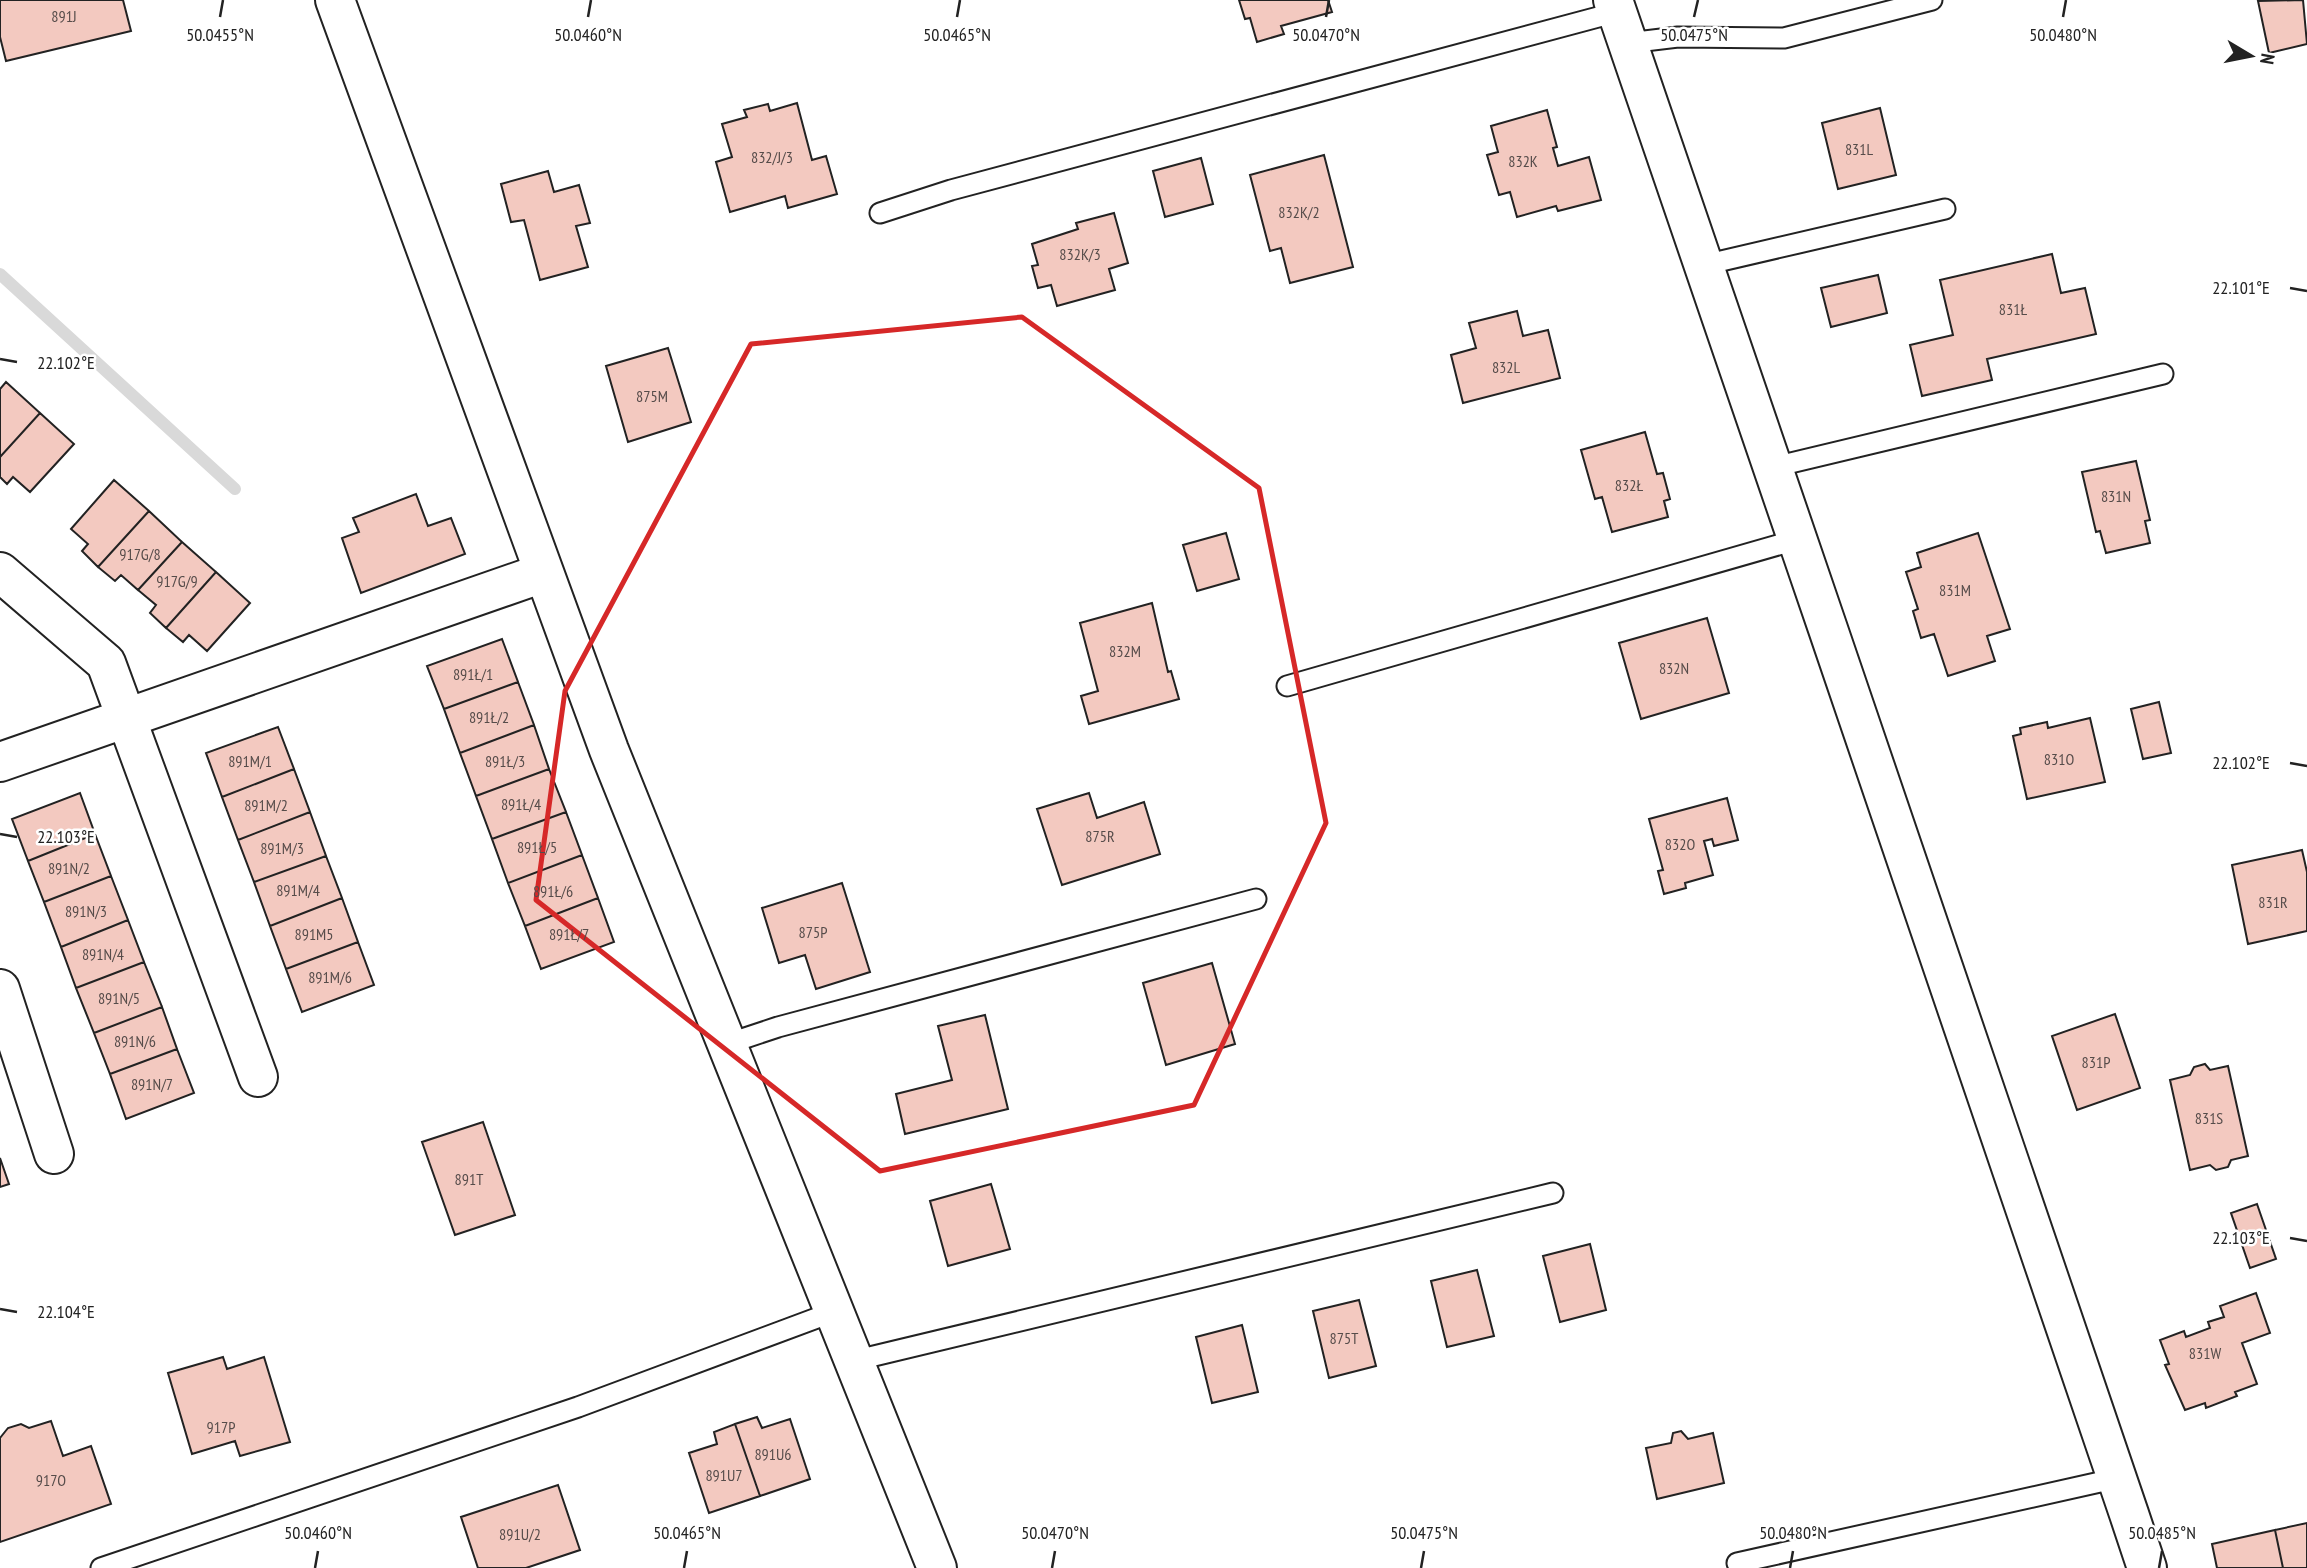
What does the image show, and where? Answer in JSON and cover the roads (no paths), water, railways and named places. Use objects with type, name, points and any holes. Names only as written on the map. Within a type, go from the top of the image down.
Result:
[{"type":"street","points":[[335,0],[609,750],[937,1568]]},
{"type":"street","points":[[1619,18],[1799,539],[2147,1568]]},
{"type":"street","points":[[0,572],[106,663],[258,1077]]},
{"type":"street","points":[[0,762],[543,573]]},
{"type":"street","points":[[0,989],[54,1154]]},
{"type":"lane","points":[[880,213],[964,187],[1619,18],[1678,37],[1784,38],[1932,0]]},
{"type":"lane","points":[[1704,265],[1945,209]]},
{"type":"lane","points":[[1774,467],[2163,374]]},
{"type":"lane","points":[[1287,686],[1799,539]]},
{"type":"lane","points":[[727,1044],[778,1027],[1256,899]]},
{"type":"lane","points":[[853,1361],[1553,1193]]},
{"type":"lane","points":[[101,1568],[578,1407],[833,1312]]},
{"type":"lane","points":[[1737,1563],[2118,1478]]},
{"type":"waterway","points":[[0,274],[235,489]]}]
